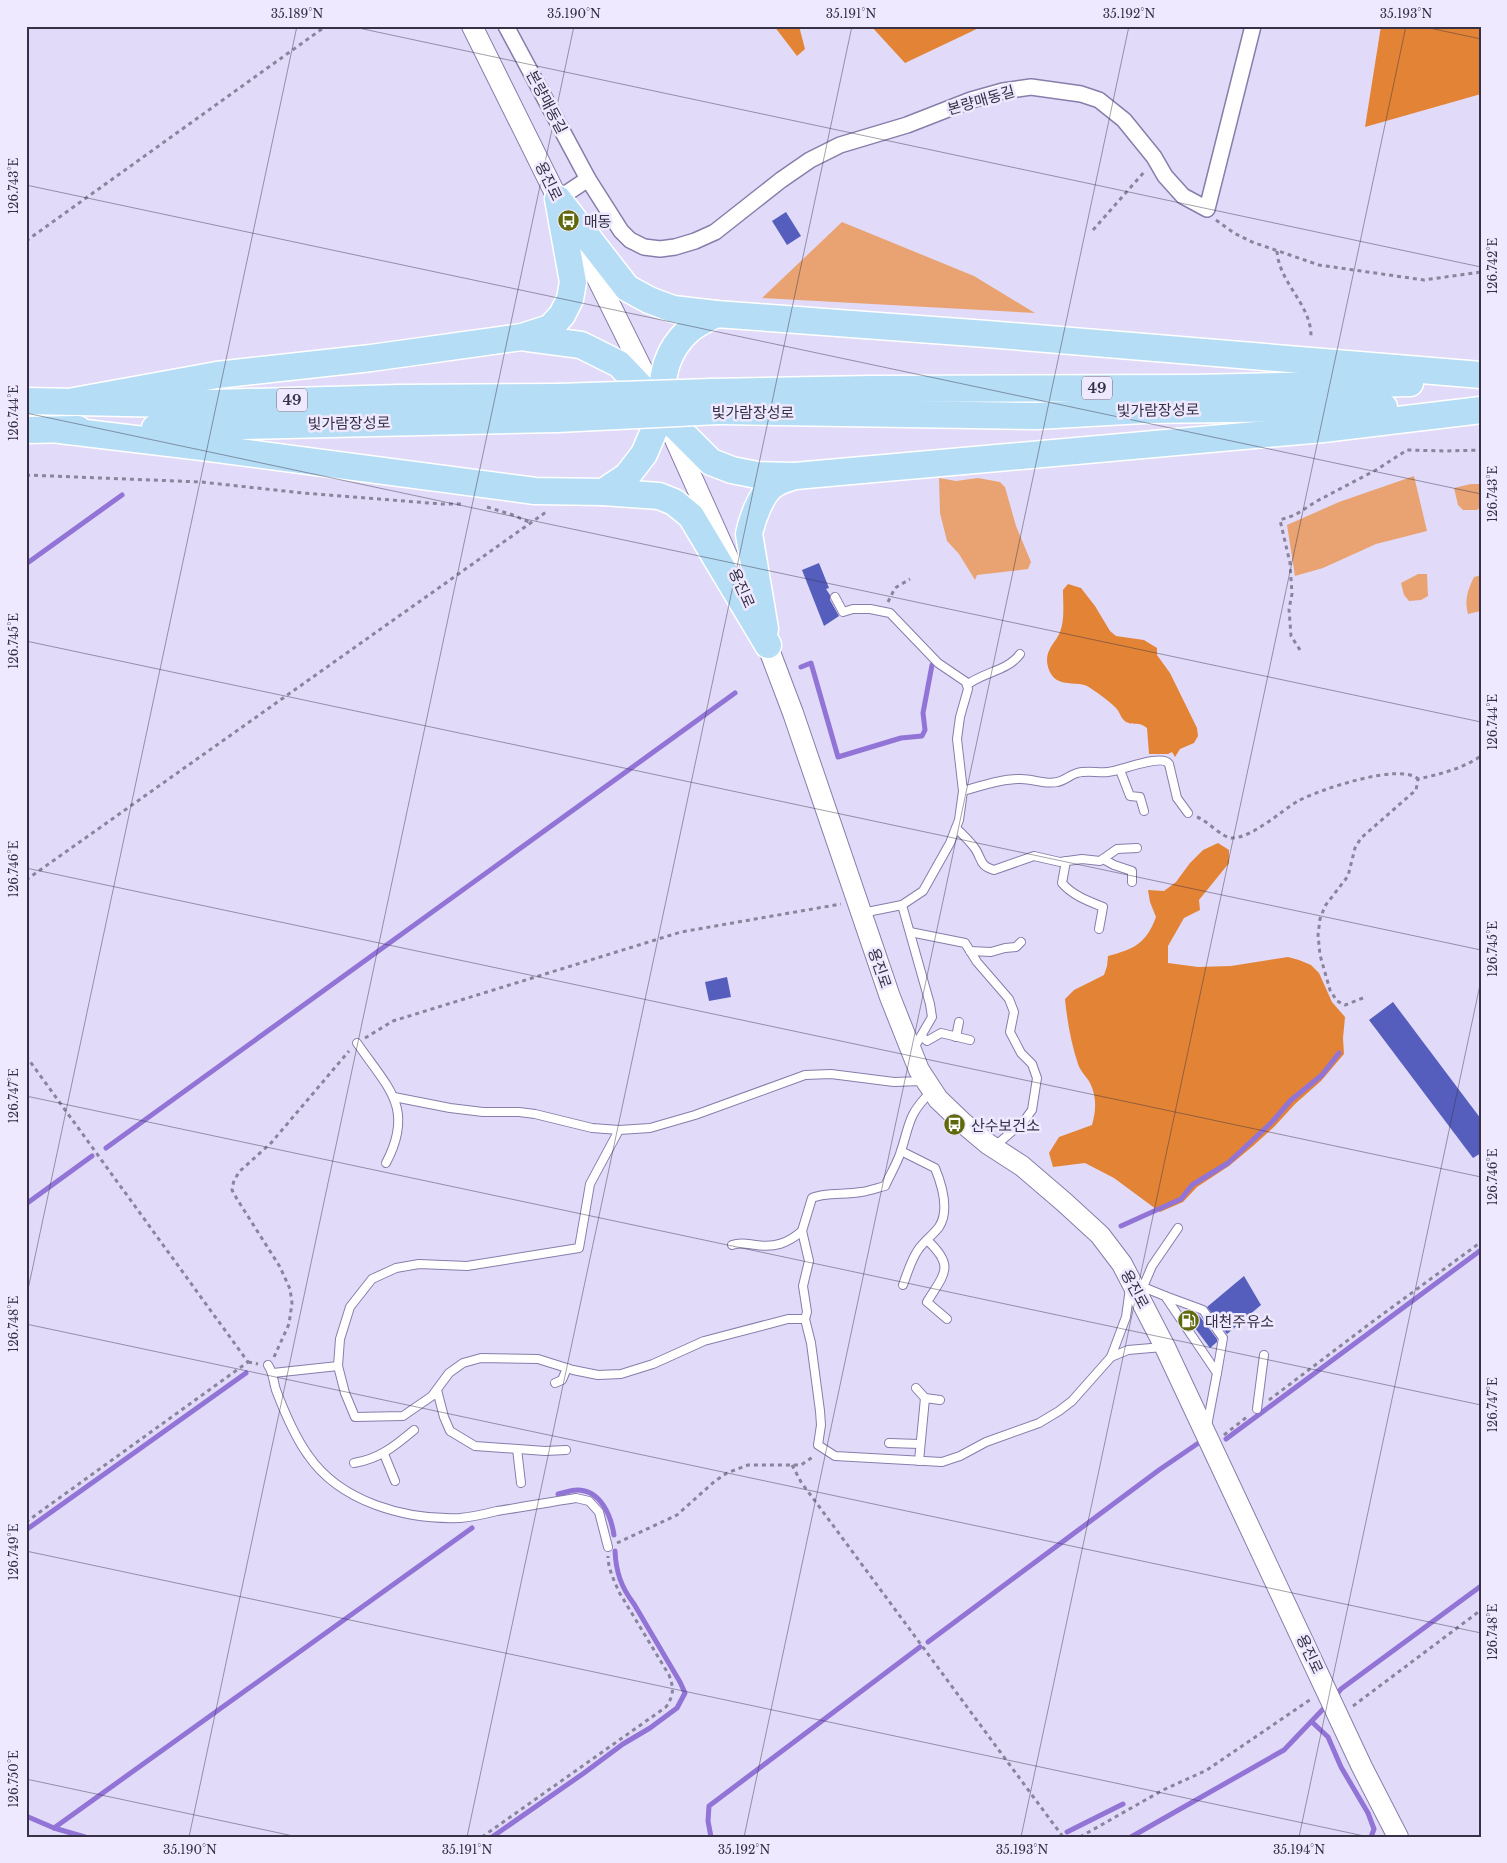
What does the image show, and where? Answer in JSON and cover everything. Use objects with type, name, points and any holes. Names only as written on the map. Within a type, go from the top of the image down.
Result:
[{"type":"highway","points":[[558,199],[627,288],[649,300],[673,309],[1481,376]]},
{"type":"highway","points":[[74,401],[217,375],[371,358],[522,337],[550,328],[562,315],[570,299],[573,282],[558,199]]},
{"type":"highway","points":[[603,492],[627,476],[644,454],[662,410],[665,364],[675,346],[690,329],[716,314]]},
{"type":"highway","points":[[522,337],[581,345],[619,364],[711,462],[732,470],[757,475],[795,476],[1323,429],[1481,410]]},
{"type":"highway","name":"빛가람장성로","points":[[26,430],[715,402],[880,389],[1356,386],[1481,380]]},
{"type":"highway","name":"빛가람장성로","points":[[26,401],[176,404],[400,398],[557,408]]},
{"type":"highway","name":"빛가람장성로","points":[[715,402],[1037,416],[1143,410],[1481,406]]},
{"type":"highway","points":[[60,430],[535,491],[603,492],[659,496],[674,502],[691,516],[770,650]]},
{"type":"highway","points":[[770,650],[749,534],[752,518],[764,496],[774,484],[795,476]]},
{"type":"main road","name":"용진로","points":[[472,26],[662,410],[770,650],[890,997],[916,1044],[919,1070],[938,1099],[963,1123],[993,1148],[1022,1166],[1086,1222],[1100,1236],[1136,1284],[1362,1767],[1398,1837]]},
{"type":"street","name":"본량매동길","points":[[506,26],[588,179],[621,231],[630,240],[644,247],[660,249],[675,247],[715,232],[780,180],[810,160],[840,145],[907,125],[1003,90],[1031,87],[1080,94],[1099,100],[1124,120],[1155,159],[1165,176],[1183,196],[1207,209]]},
{"type":"street","points":[[1207,209],[1253,26]]},
{"type":"street","points":[[558,199],[588,179]]},
{"type":"lane","points":[[835,597],[843,612],[862,609],[890,613],[900,621],[931,656],[966,682],[968,689],[960,717],[957,739],[963,791],[959,820],[950,843],[936,865],[923,892],[902,905],[859,907]]},
{"type":"lane","points":[[967,685],[976,678],[1014,662],[1020,654]]},
{"type":"lane","points":[[963,791],[1007,780],[1028,779],[1057,782],[1078,772],[1107,772],[1150,761],[1163,760],[1167,761],[1178,798],[1188,813]]},
{"type":"lane","points":[[1120,770],[1130,796],[1140,797],[1144,810]]},
{"type":"lane","points":[[956,828],[976,849],[980,861],[988,868],[994,870],[1034,856],[1060,862],[1082,859],[1100,861],[1117,850],[1138,848]]},
{"type":"lane","points":[[1103,859],[1132,871],[1132,882]]},
{"type":"lane","points":[[1066,861],[1062,883],[1085,900],[1103,907],[1099,929]]},
{"type":"lane","points":[[902,905],[932,1017],[916,1044]]},
{"type":"lane","points":[[910,932],[965,943],[977,962],[1009,999],[1014,1012],[1010,1032],[1021,1053],[1032,1064],[1037,1078],[1032,1110],[1024,1121],[993,1148]]},
{"type":"lane","points":[[970,951],[998,951],[1016,947],[1021,942]]},
{"type":"lane","points":[[956,1037],[960,1022]]},
{"type":"lane","points":[[916,1044],[927,1041],[941,1033],[970,1040]]},
{"type":"lane","points":[[357,1043],[394,1097],[398,1109],[398,1125],[394,1148],[386,1164]]},
{"type":"lane","points":[[394,1097],[450,1108],[483,1112],[535,1114],[592,1128],[619,1130],[650,1128],[695,1115],[805,1075],[831,1074],[929,1085],[909,1122],[901,1151],[885,1186],[862,1192],[818,1195],[812,1198],[802,1231],[809,1261],[803,1286],[807,1312],[805,1319],[811,1343],[822,1426],[818,1445],[835,1456],[942,1462],[960,1456],[986,1442],[1039,1423],[1059,1411],[1072,1401],[1111,1358],[1136,1284],[1152,1266],[1178,1228]]},
{"type":"lane","points":[[619,1130],[590,1184],[579,1248],[467,1266],[419,1264],[396,1268],[372,1279],[350,1307],[340,1339],[338,1366],[345,1393],[355,1417],[403,1416],[432,1396],[449,1373],[463,1363],[481,1358],[538,1359],[598,1375],[621,1374],[653,1364],[704,1341],[788,1319],[805,1319]]},
{"type":"lane","points":[[901,1151],[935,1168],[939,1177],[944,1207],[944,1218],[938,1228],[918,1250],[903,1285]]},
{"type":"lane","points":[[732,1245],[744,1243],[770,1246],[784,1244],[802,1231]]},
{"type":"lane","points":[[927,1240],[944,1258],[946,1267],[944,1276],[927,1302],[947,1319]]},
{"type":"lane","points":[[1136,1284],[1203,1310],[1222,1338],[1207,1420],[1209,1440]]},
{"type":"lane","points":[[1165,1296],[1217,1372]]},
{"type":"lane","points":[[1111,1358],[1128,1350],[1165,1347]]},
{"type":"lane","points":[[1257,1409],[1264,1355]]},
{"type":"lane","points":[[268,1366],[273,1373],[275,1387],[283,1409],[308,1455],[331,1480],[350,1494],[377,1505],[430,1518],[461,1518],[576,1498],[589,1501],[599,1512],[608,1547]]},
{"type":"lane","points":[[273,1373],[338,1366]]},
{"type":"lane","points":[[555,1383],[562,1380],[567,1368]]},
{"type":"lane","points":[[916,1388],[925,1398],[940,1400]]},
{"type":"lane","points":[[437,1390],[450,1431],[475,1446],[545,1451],[566,1450]]},
{"type":"lane","points":[[919,1461],[925,1398]]},
{"type":"lane","points":[[354,1463],[367,1461],[384,1454],[415,1431],[403,1416]]},
{"type":"lane","points":[[889,1442],[920,1444]]},
{"type":"lane","points":[[517,1448],[521,1483]]},
{"type":"lane","points":[[384,1454],[395,1481]]},
{"type":"path","points":[[26,241],[326,26]]},
{"type":"path","points":[[1093,230],[1155,159]]},
{"type":"path","points":[[1207,209],[1213,218],[1234,233],[1252,242],[1319,265],[1424,280],[1481,272]]},
{"type":"path","points":[[1277,251],[1277,259],[1306,312],[1311,336]]},
{"type":"path","points":[[1300,650],[1291,636],[1289,609],[1292,594],[1290,563],[1280,520],[1295,515],[1317,501],[1376,470],[1407,450],[1446,452],[1481,450]]},
{"type":"path","points":[[26,475],[201,482],[442,504],[469,504]]},
{"type":"path","points":[[478,504],[531,523]]},
{"type":"path","points":[[26,880],[553,508]]},
{"type":"path","points":[[884,611],[895,588],[910,579]]},
{"type":"path","points":[[1418,779],[1468,764],[1481,756]]},
{"type":"path","points":[[1188,813],[1201,818],[1228,838],[1235,839],[1260,828],[1298,802],[1315,794],[1367,778],[1393,773],[1407,773],[1414,775],[1418,779]]},
{"type":"path","points":[[1363,998],[1345,1005],[1337,1001],[1330,990],[1320,955],[1318,935],[1320,920],[1325,906],[1348,876],[1355,848],[1361,838],[1416,790],[1418,779]]},
{"type":"path","points":[[26,1056],[248,1362],[268,1366],[277,1352],[289,1324],[292,1302],[290,1290],[280,1267],[237,1200],[232,1190],[234,1180],[240,1171],[271,1143],[357,1043],[393,1021],[681,932],[859,907]]},
{"type":"path","points":[[1209,1440],[1257,1409],[1481,1242]]},
{"type":"path","points":[[26,1522],[248,1362]]},
{"type":"path","points":[[482,1837],[666,1707],[672,1698],[673,1686],[669,1675],[613,1579],[608,1563],[608,1547],[677,1515],[727,1472],[748,1464],[802,1465],[814,1457],[821,1447]]},
{"type":"path","points":[[792,1465],[801,1482],[1064,1837]]},
{"type":"path","points":[[1338,1715],[1481,1610]]},
{"type":"path","points":[[1080,1837],[1163,1790],[1207,1770],[1315,1697],[1324,1683]]},
{"type":"shaded area","points":[[774,26],[799,26],[805,49],[797,56]]},
{"type":"shaded area","points":[[871,26],[983,26],[905,63]]},
{"type":"shaded area","points":[[1381,26],[1481,26],[1481,94],[1365,127]]},
{"type":"shaded area","points":[[842,222],[974,276],[1035,313],[762,298]]},
{"type":"shaded area","points":[[1414,476],[1427,531],[1376,544],[1323,568],[1295,576],[1287,525],[1339,502]]},
{"type":"shaded area","points":[[939,478],[956,481],[978,478],[1000,482],[1005,487],[1016,526],[1031,562],[1028,569],[977,575],[975,580],[959,554],[947,541],[940,513]]},
{"type":"shaded area","points":[[1481,484],[1481,507],[1477,510],[1463,510],[1458,505],[1454,488]]},
{"type":"shaded area","points":[[1418,574],[1427,574],[1428,596],[1421,600],[1409,601],[1404,595],[1401,583]]},
{"type":"shaded area","points":[[1481,575],[1481,611],[1468,614],[1466,604],[1468,590],[1474,577]]},
{"type":"shaded area","points":[[1068,584],[1081,588],[1095,606],[1110,631],[1116,636],[1144,640],[1157,648],[1157,655],[1170,673],[1197,728],[1198,736],[1194,743],[1180,749],[1175,757],[1172,752],[1168,754],[1149,754],[1147,728],[1126,722],[1122,719],[1117,709],[1087,686],[1060,682],[1051,673],[1047,656],[1062,627],[1063,590]]},
{"type":"shaded area","points":[[1218,843],[1229,850],[1229,863],[1199,900],[1200,910],[1184,918],[1168,946],[1168,963],[1198,967],[1231,966],[1288,957],[1311,965],[1319,973],[1332,1002],[1345,1017],[1344,1054],[1321,1081],[1253,1146],[1229,1166],[1197,1187],[1183,1202],[1160,1212],[1114,1178],[1085,1163],[1053,1167],[1049,1153],[1059,1137],[1092,1125],[1095,1109],[1092,1088],[1079,1067],[1073,1048],[1065,999],[1074,990],[1104,975],[1108,956],[1132,948],[1148,934],[1156,917],[1148,890],[1164,891],[1176,882],[1190,863],[1203,850]]},
{"type":"building","points":[[786,212],[801,236],[787,245],[772,221]]},
{"type":"building","points":[[819,563],[829,588],[826,589],[830,595],[830,600],[839,616],[824,626],[802,570]]},
{"type":"building","points":[[727,977],[731,997],[709,1001],[705,982]]},
{"type":"building","points":[[1393,1002],[1481,1119],[1481,1153],[1473,1158],[1369,1020]]},
{"type":"building","points":[[1244,1276],[1261,1305],[1227,1334],[1207,1307]]},
{"type":"building","points":[[1198,1314],[1217,1339],[1217,1342],[1210,1348],[1189,1320]]},
{"type":"waterway","points":[[26,564],[122,495]]},
{"type":"waterway","points":[[801,667],[811,663],[838,757],[901,738],[922,736],[925,730],[923,713],[932,665]]},
{"type":"waterway","points":[[106,1148],[735,693]]},
{"type":"waterway","points":[[1121,1226],[1181,1199],[1192,1185],[1228,1163],[1272,1122],[1291,1100],[1322,1075],[1339,1053]]},
{"type":"waterway","points":[[26,1204],[92,1156]]},
{"type":"waterway","points":[[1226,1439],[1481,1250]]},
{"type":"waterway","points":[[26,1530],[246,1373]]},
{"type":"waterway","points":[[928,1642],[1159,1470],[1197,1444]]},
{"type":"waterway","points":[[558,1494],[572,1490],[585,1491],[592,1494],[607,1512],[614,1535]]},
{"type":"waterway","points":[[54,1828],[472,1528]]},
{"type":"waterway","points":[[492,1837],[677,1708],[685,1693],[626,1592],[618,1573],[615,1551]]},
{"type":"waterway","points":[[1334,1698],[1341,1689],[1481,1586]]},
{"type":"waterway","points":[[711,1837],[708,1821],[709,1806],[920,1647]]},
{"type":"waterway","points":[[1131,1837],[1284,1750],[1328,1704]]},
{"type":"waterway","points":[[1312,1722],[1328,1737],[1341,1767],[1368,1813],[1374,1829],[1371,1837]]},
{"type":"waterway","points":[[1067,1832],[1123,1804]]},
{"type":"waterway","points":[[26,1816],[54,1828],[85,1837]]},
{"type":"place","name":"매동","points":[[568,221]]},
{"type":"place","name":"산수보건소","points":[[955,1125]]},
{"type":"place","name":"대천주유소","points":[[1189,1321]]}]
